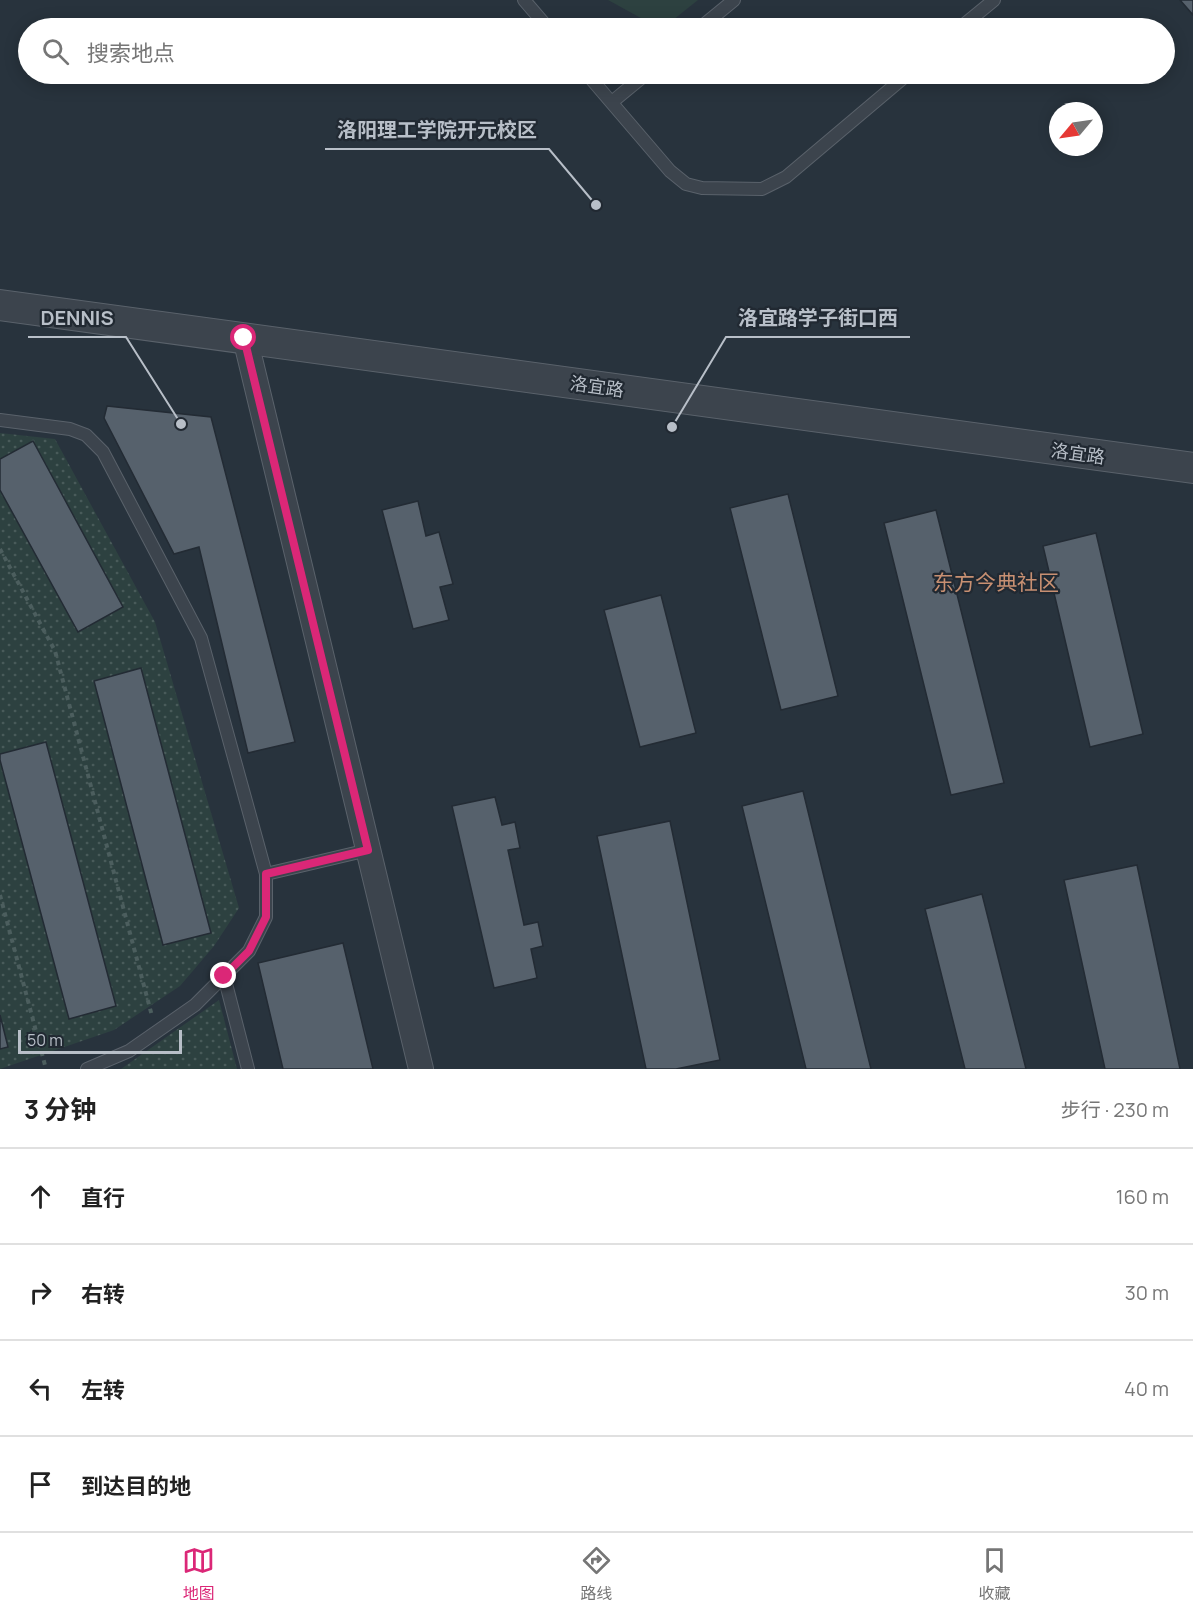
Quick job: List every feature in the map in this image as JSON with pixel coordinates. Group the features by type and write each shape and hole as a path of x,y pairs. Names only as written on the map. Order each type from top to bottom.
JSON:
{"street":[{"name":"洛宜路","path":"0,305 247,346 1193,485"},
{"name":"洛宜路","path":"0,321 247,346 1193,468"},
{"path":"247,346 421,1069"}],"lane":[{"path":"524,0 539,18"},
{"path":"712,18 734,0"},
{"path":"972,18 994,0"},
{"path":"596,84 670,171 687,184 702,188 762,189 786,177 896,84"},
{"path":"612,102 634,84"},
{"path":"0,420 70,429 86,435 103,452 201,638 266,874 266,917 249,951 195,1005 129,1051 87,1069"},
{"path":"266,874 368,850"},
{"path":"224,976 248,1069"}],"path":[{"path":"0,549 56,651 156,1032"},
{"path":"0,895 46,1069"}],"green space":[{"path":"608,0 698,0 676,18 641,18"},
{"path":"0,433 55,439 155,622 239,908 214,946 180,986 114,1030 0,1069"},
{"path":"219,1000 237,1069 121,1069"}],"building":[{"path":"1180,0 1193,0 1193,15"},
{"path":"107,406 211,417 295,742 248,753 199,547 174,554 104,418"},
{"path":"33,441 123,607 78,632 0,490 0,459"},
{"path":"788,494 838,696 781,710 730,508"},
{"path":"418,501 426,536 439,532 453,584 440,587 449,620 413,629 382,510"},
{"path":"936,510 1004,783 951,795 884,523"},
{"path":"1096,533 1143,734 1090,747 1043,546"},
{"path":"661,595 696,733 640,747 604,610"},
{"path":"141,668 211,933 163,945 94,681"},
{"path":"46,742 116,1006 69,1019 0,760 0,754"},
{"path":"803,791 871,1069 806,1069 742,806"},
{"path":"495,797 502,825 515,822 520,848 508,850 524,925 538,922 543,946 531,949 537,978 494,988 452,806"},
{"path":"670,821 720,1060 676,1069 646,1069 597,836"},
{"path":"1137,865 1180,1069 1105,1069 1064,880"},
{"path":"982,894 1026,1069 965,1069 925,909"},
{"path":"343,943 373,1069 283,1069 258,963"},
{"path":"0,1015 8,1047 0,1049"}],"place":[{"name":"洛阳理工学院开元校区","path":"596,205"},
{"name":"DENNIS","path":"181,424"},
{"name":"洛宜路学子街口西","path":"672,427"}],"district":[{"name":"东方今典社区","path":"996,582"}],"route":[{"path":"224,976 249,951 266,917 266,874 368,850 244,338"}]}
